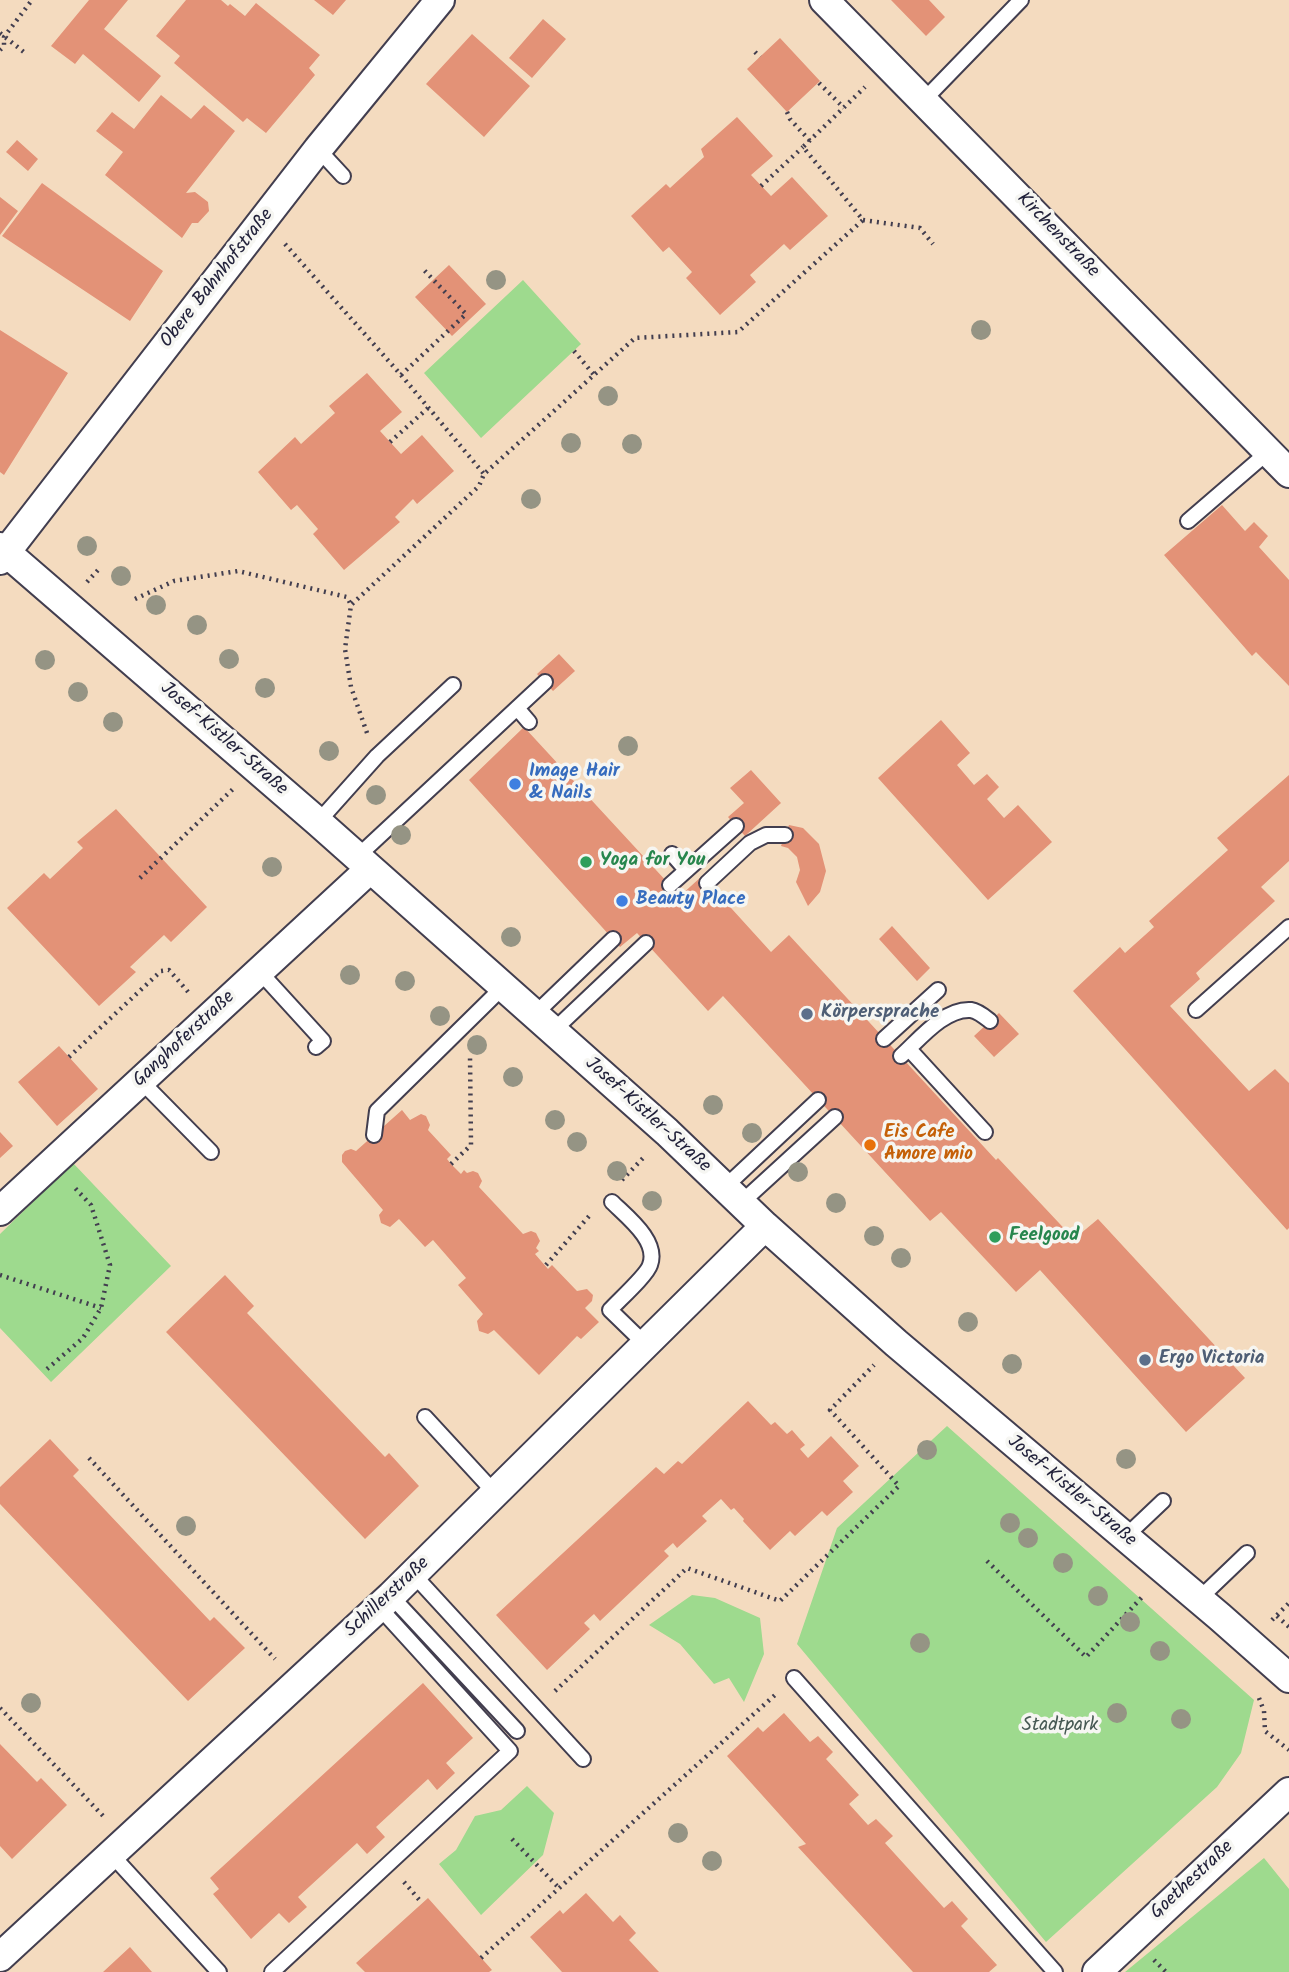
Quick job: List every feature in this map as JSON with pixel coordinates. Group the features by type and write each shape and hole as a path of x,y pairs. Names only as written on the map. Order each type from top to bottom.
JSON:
{"street":[{"name":"Obere Bahnhofstraße","path":"2,552 264,222 318,149 440,0"},
{"name":"Kirchenstraße","path":"824,0 1289,473"},
{"name":"Josef-Kistler-Straße","path":"2,552 318,822 896,1343 1286,1675"},
{"name":"Ganghoferstraße","path":"0,1211 260,972 363,863"},
{"name":"Schillerstraße","path":"0,1957 385,1601 765,1226"},
{"name":"Goethestraße","path":"1097,1972 1289,1792"}],"lane":[{"path":"924,100 1021,0"},
{"path":"318,149 343,176"},
{"path":"1188,521 1268,452"},
{"path":"363,863 545,682"},
{"path":"318,822 377,756 453,685"},
{"path":"517,708 529,722"},
{"path":"670,885 736,826"},
{"path":"707,883 750,843 766,835 785,835"},
{"path":"671,854 686,870"},
{"path":"1196,1010 1289,927"},
{"path":"544,1023 612,939"},
{"path":"544,1023 646,943"},
{"path":"260,972 323,1041 316,1047"},
{"path":"374,1135 377,1111 503,987"},
{"path":"884,1039 938,990"},
{"path":"985,1132 905,1053 941,1020 955,1012 972,1010 990,1021"},
{"path":"141,1081 211,1152"},
{"path":"733,1195 818,1100"},
{"path":"733,1195 835,1117"},
{"path":"612,1202 646,1237 652,1253 650,1266 610,1310 645,1344"},
{"path":"425,1417 495,1493"},
{"path":"1125,1537 1163,1501"},
{"path":"1199,1599 1247,1553"},
{"path":"413,1574 583,1759"},
{"path":"385,1601 517,1731"},
{"path":"272,1972 510,1751 385,1601"},
{"path":"794,1678 1055,1972"},
{"path":"118,1847 219,1972"}],"path":[{"path":"2,35 32,0"},
{"path":"0,50 4,46 2,35"},
{"path":"2,35 24,53"},
{"path":"755,52 760,57"},
{"path":"761,186 889,66"},
{"path":"819,83 844,108"},
{"path":"787,112 810,141"},
{"path":"803,147 863,220 920,228 933,244"},
{"path":"351,605 479,486 484,474 635,338 738,332 863,220"},
{"path":"264,222 401,375 484,474"},
{"path":"401,375 466,314 424,270"},
{"path":"574,351 595,376"},
{"path":"390,442 428,408"},
{"path":"135,599 174,581 238,571 347,597 351,605 345,649 351,687 377,756"},
{"path":"140,878 256,768"},
{"path":"69,1057 161,971 169,970 210,1017"},
{"path":"451,1164 471,1145 470,1051"},
{"path":"47,1368 83,1338 101,1308 110,1265 91,1205 52,1163"},
{"path":"0,1275 101,1308"},
{"path":"547,1682 556,1691 687,1568 780,1601 900,1486 830,1410 896,1343"},
{"path":"89,1458 296,1683"},
{"path":"987,1561 1086,1657 1166,1572"},
{"path":"1277,1615 1289,1627"},
{"path":"1286,1675 1258,1694 1265,1711 1265,1731 1289,1750"},
{"path":"481,1958 794,1678"},
{"path":"0,1708 118,1847"},
{"path":"512,1839 559,1888"}],"green space":[{"path":"523,280 581,344 481,438 424,373"},
{"path":"73,1163 171,1266 51,1382 0,1328 0,1234"},
{"name":"Stadtpark","path":"947,1426 1254,1700 1241,1753 1217,1787 1046,1942 797,1644 837,1528"},
{"path":"692,1595 715,1598 760,1618 764,1654 744,1702 729,1678 714,1684 680,1644 649,1625"},
{"path":"527,1786 554,1813 543,1855 481,1915 439,1864 456,1850 475,1816 501,1810"},
{"path":"1264,1858 1289,1889 1289,1972 1125,1972"}],"building":[{"path":"89,0 128,0 104,29 161,76 139,102 83,54 75,64 51,46"},
{"path":"186,0 221,0 245,16 256,3 320,55 309,68 315,75 266,133 247,118 243,122 174,63 180,56 156,36"},
{"path":"314,0 346,0 333,15"},
{"path":"891,0 929,0 945,17 926,36"},
{"path":"543,19 566,39 532,78 509,58"},
{"path":"472,34 530,86 484,137 426,84"},
{"path":"780,38 820,81 787,112 747,69"},
{"path":"161,95 191,119 204,105 235,131 186,193 195,192 208,202 209,211 198,223 192,223 182,238 105,175 123,152 96,131 112,112 134,129"},
{"path":"737,117 773,156 751,175 771,196 792,177 828,216 790,250 784,244 750,275 756,282 720,315 686,278 692,272 669,247 663,252 631,216 666,184 670,188 704,157 701,149"},
{"path":"17,140 38,159 28,171 6,152"},
{"path":"42,183 163,271 130,321 2,236"},
{"path":"0,197 18,211 0,235"},
{"path":"449,265 486,304 452,336 415,297"},
{"path":"0,330 68,373 4,475 0,472"},
{"path":"367,373 402,412 380,431 401,454 422,435 454,471 417,504 413,499 395,517 400,522 344,570 313,534 318,529 297,505 291,510 258,472 295,437 301,444 335,413 329,406"},
{"path":"1222,505 1245,531 1254,522 1268,536 1259,547 1289,580 1289,686 1256,652 1252,656 1164,555"},
{"path":"559,654 575,671 553,691 537,674"},
{"path":"941,720 970,753 957,765 974,785 987,774 999,787 987,799 1004,818 1018,805 1052,842 988,900 878,778"},
{"path":"524,727 680,896 702,876 771,952 789,935 996,1160 998,1158 1074,1239 1098,1219 1245,1378 1186,1432 1040,1270 1016,1292 941,1212 930,1221 723,996 708,1011 637,933 620,947 469,780"},
{"path":"751,770 781,803 745,836 728,817 744,803 730,788"},
{"path":"1289,775 1289,861 1261,887 1275,901 1196,973 1200,979 1170,1006 1249,1091 1275,1069 1289,1083 1287,1230 1073,991 1120,947 1125,953 1154,927 1149,921 1228,850 1217,838"},
{"path":"116,809 207,907 171,942 164,935 130,967 136,972 99,1006 7,908 44,873 50,879 83,848 77,842"},
{"path":"789,825 803,828 819,844 826,871 820,892 808,906 796,882 800,870 797,857 788,848 781,846"},
{"path":"892,926 930,968 917,981 879,939"},
{"path":"999,1013 1019,1034 994,1057 974,1036"},
{"path":"59,1046 98,1089 57,1126 18,1082"},
{"path":"402,1110 410,1120 421,1114 426,1116 430,1125 428,1130 451,1155 447,1159 451,1164 461,1174 464,1170 467,1173 478,1173 482,1181 479,1187 523,1234 531,1231 536,1233 540,1241 536,1248 539,1251 535,1254 548,1269 552,1265 577,1291 587,1289 593,1295 592,1301 585,1308 599,1322 581,1339 577,1336 539,1375 494,1330 488,1334 479,1331 477,1321 483,1314 458,1285 466,1278 433,1240 425,1247 399,1219 390,1227 381,1223 379,1215 383,1210 342,1162 345,1151 356,1151"},
{"path":"0,1132 13,1146 0,1158"},
{"path":"225,1275 254,1306 247,1313 385,1457 389,1453 419,1486 365,1539 166,1332"},
{"path":"748,1401 771,1425 775,1422 787,1434 792,1430 805,1445 800,1449 808,1458 831,1436 859,1466 843,1481 853,1492 827,1516 822,1511 795,1536 790,1531 770,1550 734,1508 731,1510 721,1499 702,1516 707,1521 677,1548 673,1543 664,1551 669,1556 600,1621 594,1614 584,1623 590,1629 547,1670 496,1615 656,1467 664,1474 678,1461 682,1464"},
{"path":"50,1439 79,1470 73,1476 210,1621 214,1617 245,1648 188,1701 0,1504 0,1487"},
{"path":"423,1683 473,1738 446,1763 455,1773 437,1790 428,1779 376,1827 385,1837 367,1854 357,1843 298,1897 307,1907 289,1923 279,1913 251,1939 213,1894 219,1889 210,1878"},
{"path":"784,1713 810,1742 818,1736 833,1752 826,1759 859,1795 849,1804 868,1825 876,1819 893,1836 885,1843 944,1908 952,1901 968,1919 961,1926 997,1965 989,1972 913,1972 798,1847 806,1844 727,1756 758,1727 763,1732"},
{"path":"0,1744 37,1782 41,1778 67,1805 12,1859 0,1846"},
{"path":"586,1893 613,1922 620,1915 636,1933 629,1940 659,1972 562,1972 530,1937 560,1910 563,1914"},
{"path":"428,1898 492,1970 365,1972 356,1963"},
{"path":"130,1947 152,1972 103,1972"}],"place":[{"name":"Image Hair & Nails","path":"515,784"},
{"name":"Yoga for You","path":"586,862"},
{"name":"Beauty Place","path":"622,901"},
{"name":"Körpersprache","path":"807,1014"},
{"name":"Eis Cafe Amore mio","path":"870,1145"},
{"name":"Feelgood","path":"995,1237"},
{"name":"Ergo Victoria","path":"1145,1360"}]}
